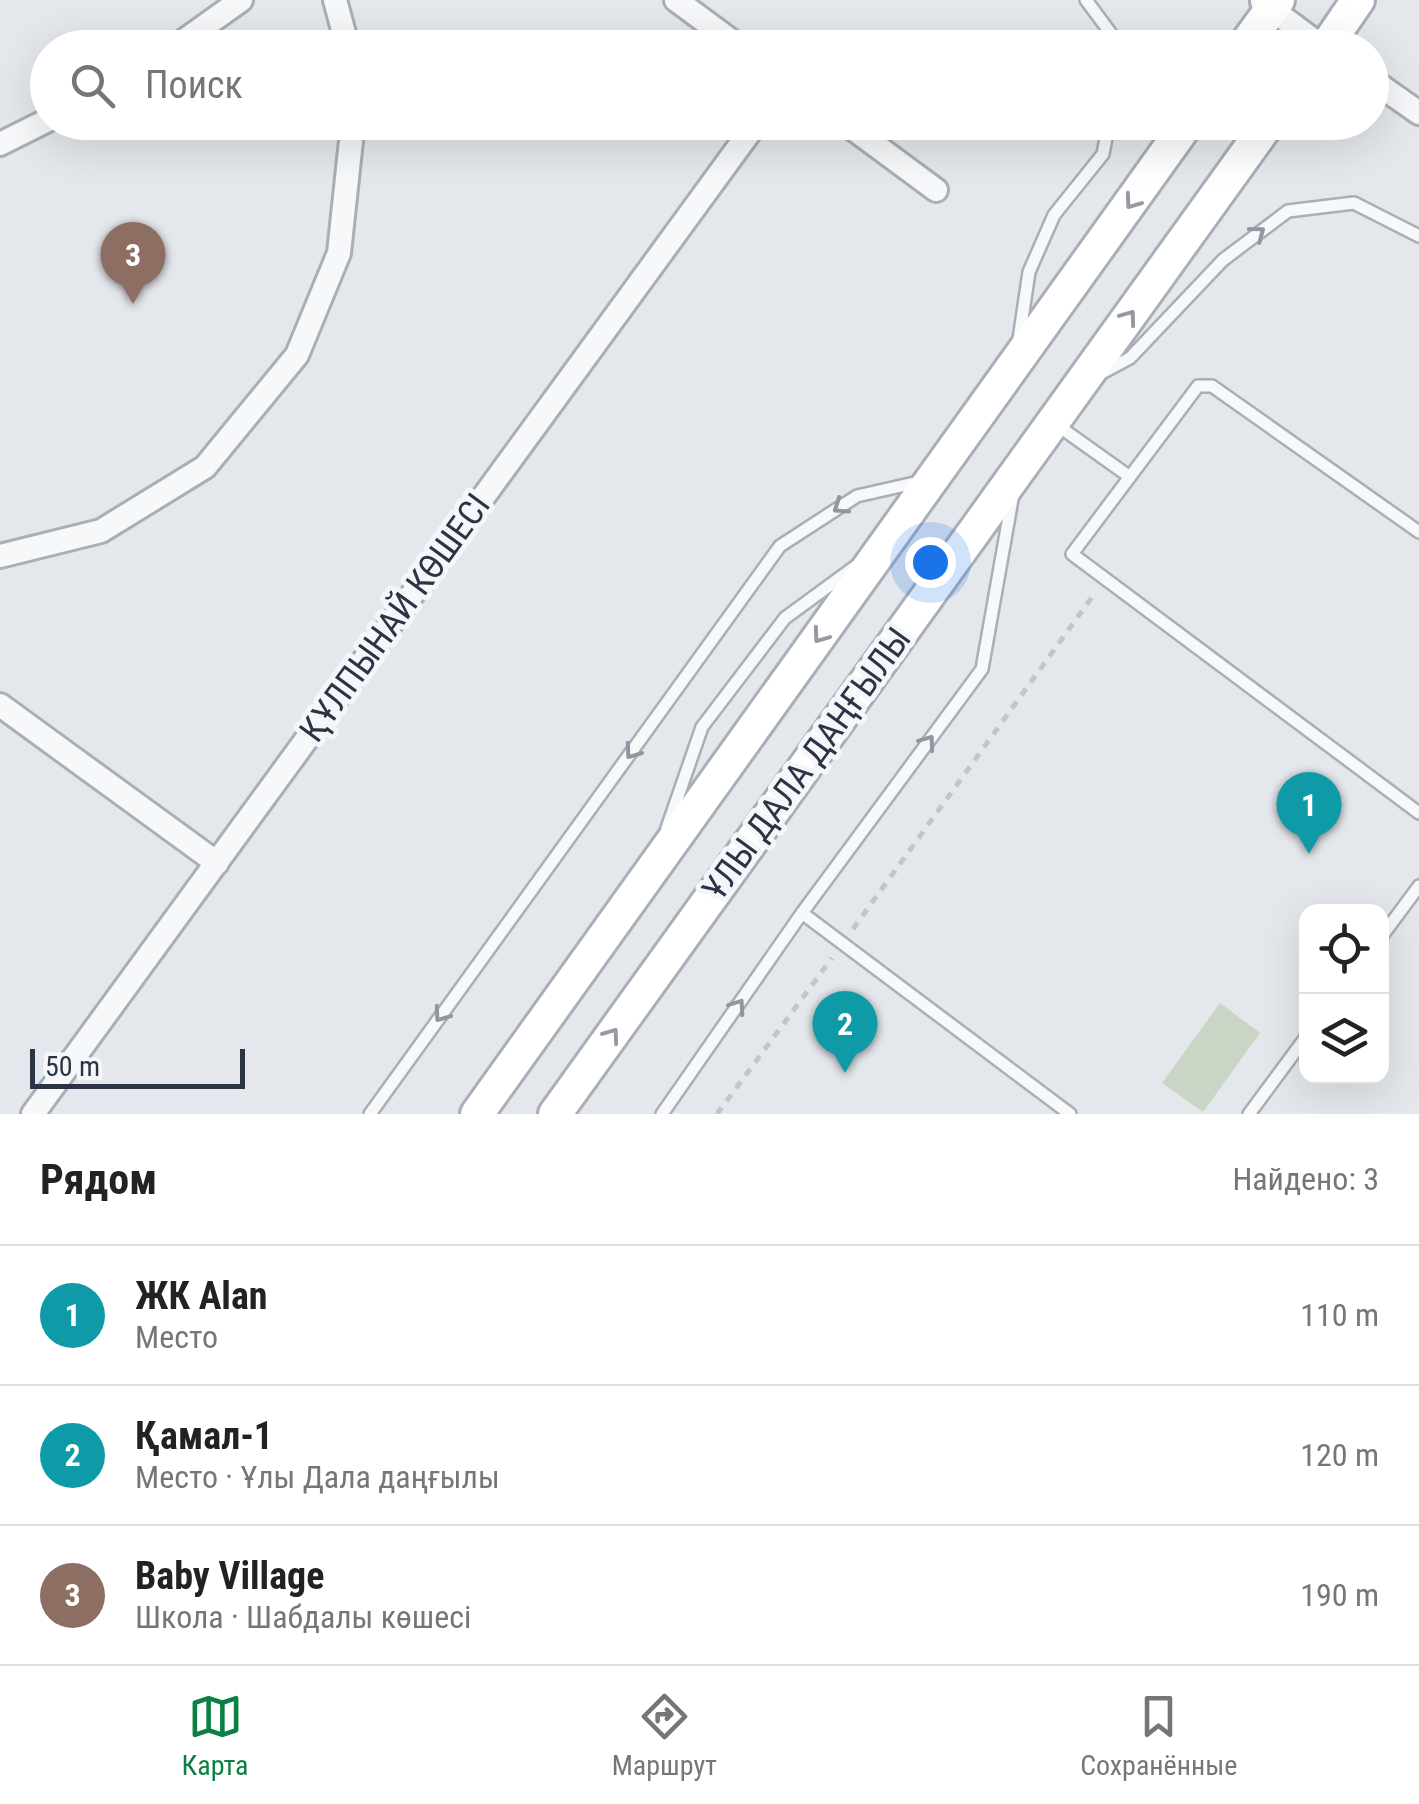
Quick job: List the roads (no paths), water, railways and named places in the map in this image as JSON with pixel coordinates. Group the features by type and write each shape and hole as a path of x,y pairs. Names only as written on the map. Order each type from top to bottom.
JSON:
{"main road":[{"path":"1337,30 1358,0"},
{"path":"1254,30 1270,3"},
{"name":"ҰЛЫ ДАЛА ДАҢҒЫЛЫ","path":"476,1114 1175,140"},
{"name":"ҰЛЫ ДАЛА ДАҢҒЫЛЫ","path":"555,1114 1256,140"}],"street":[{"path":"199,30 241,0"},
{"path":"335,0 343,30"},
{"path":"676,0 717,30"},
{"path":"1270,3 1302,30"},
{"path":"1389,92 1419,114"},
{"path":"0,144 30,129"},
{"path":"0,556 101,531 205,467 296,355 339,253 354,140"},
{"name":"ҚҰЛПЫНАЙ КӨШЕСІ","path":"34,1114 744,140"},
{"path":"868,140 936,190"},
{"path":"0,705 217,863"}],"lane":[{"path":"1086,0 1108,30"},
{"path":"1014,366 1029,272 1054,216 1104,154 1106,140"},
{"path":"1079,386 1130,358 1224,260 1288,211 1354,202 1419,236"},
{"path":"1419,532 1212,386 1198,386 1072,554 1419,813"},
{"path":"1054,422 1130,477"},
{"path":"662,1114 802,913 982,669 1017,472"},
{"path":"370,1114 780,546 857,496 932,480"},
{"path":"1389,927 1419,886"},
{"path":"802,913 1070,1114"},
{"path":"1249,1114 1299,1046"}],"place":[{"name":"Baby Village","path":"133,304"},
{"name":"ЖК Alan","path":"1309,854"},
{"name":"Қамал-1","path":"845,1073"}]}
